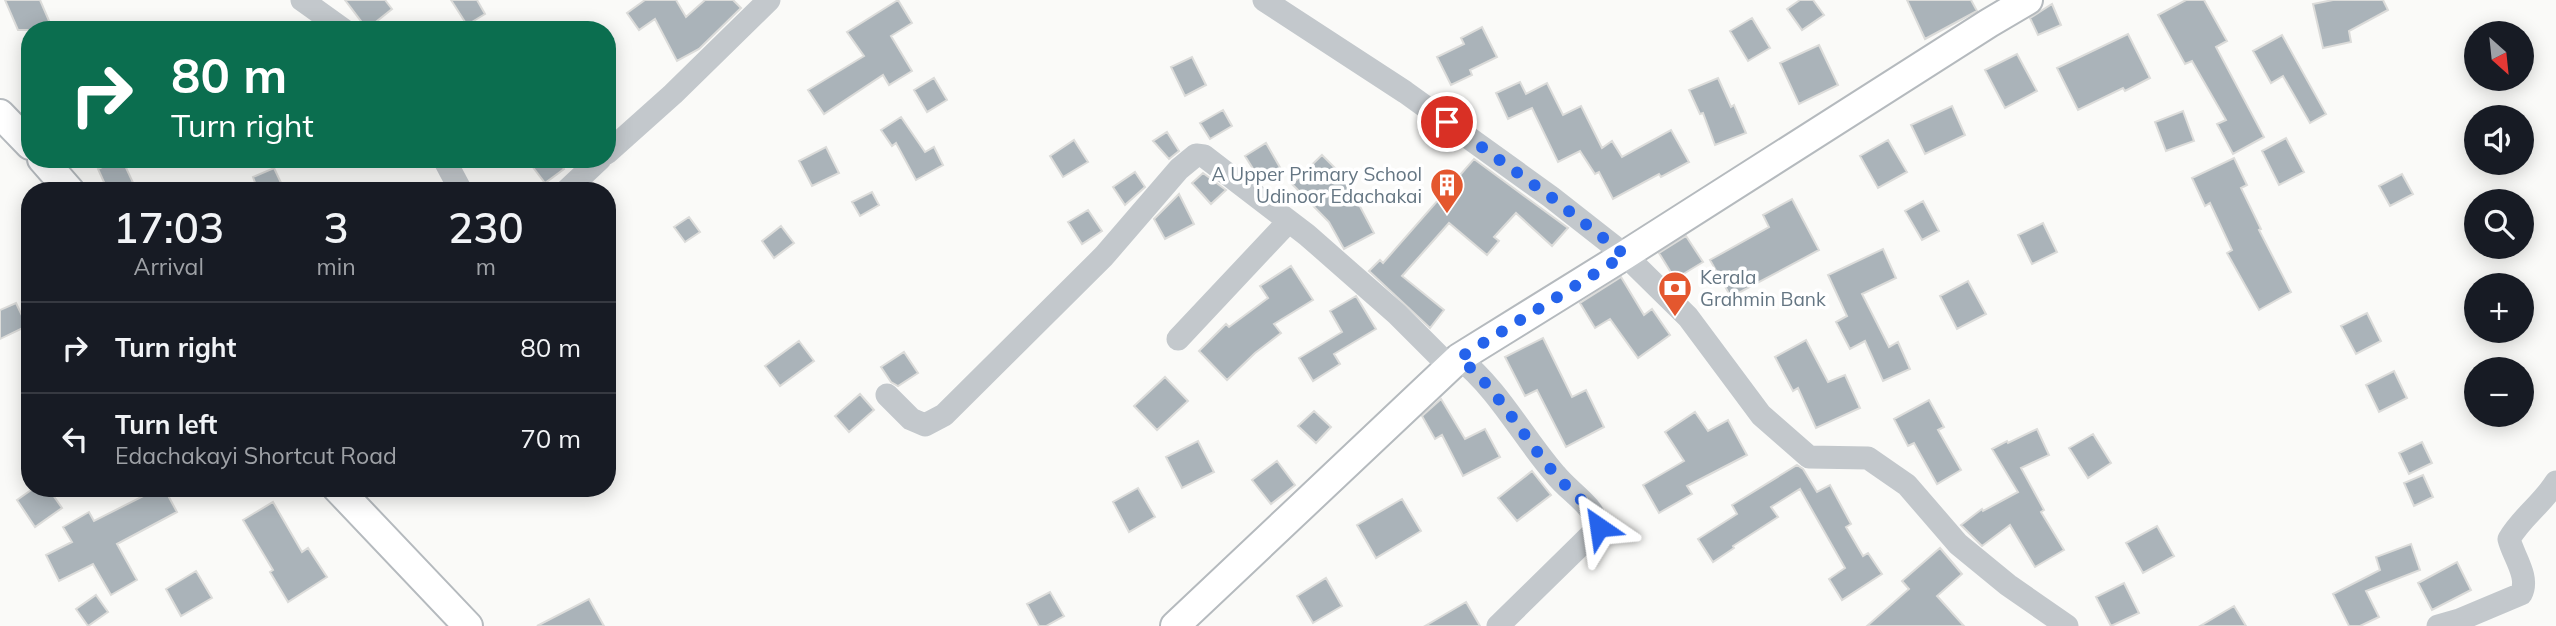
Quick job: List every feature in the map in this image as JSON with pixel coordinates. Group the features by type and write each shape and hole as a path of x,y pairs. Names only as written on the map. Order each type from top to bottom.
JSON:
{"main road":[{"path":"1175,626 1454,362 2028,0"},
{"path":"0,114 21,136"},
{"path":"50,168 62,182"},
{"path":"346,497 468,626"}],"street":[{"path":"302,0 331,21"},
{"path":"616,145 673,94 769,0"},
{"path":"1264,0 1405,92 1551,197 1625,255 1688,317 1761,415 1809,457 1868,458 1907,485 1958,544 2008,585 2067,626"},
{"path":"887,396 911,419 925,425 944,415 1104,256 1179,169 1196,155 1203,156 1288,222 1454,362 1478,373 1555,475 1595,515 1599,527 1498,626"},
{"path":"575,182 590,168"},
{"path":"1178,338 1288,222"},
{"path":"2438,626 2521,594 2525,587 2524,578 2509,539 2516,526 2545,499 2556,482"}],"building":[{"path":"5,0 40,0 49,21 21,21 21,30 18,30"},
{"path":"345,0 385,0 392,9 377,21 361,21"},
{"path":"451,0 477,0 485,14 474,21 464,21"},
{"path":"645,0 676,0 686,17 705,0 733,0 741,8 699,49 677,61 655,19 639,30 627,13"},
{"path":"898,0 912,23 891,36 912,71 889,85 883,75 824,114 808,90 864,56 847,32"},
{"path":"1800,0 1813,0 1824,15 1802,30 1787,9"},
{"path":"1907,0 1971,0 1977,11 1925,39"},
{"path":"2186,0 2204,0 2227,41 2216,47 2264,137 2233,154 2217,124 2226,120 2192,61 2185,64 2158,15"},
{"path":"2333,0 2383,0 2388,10 2349,31 2351,42 2323,48 2313,4"},
{"path":"2052,4 2061,25 2038,35 2030,18"},
{"path":"1752,18 1770,48 1748,61 1730,31"},
{"path":"1482,27 1497,57 1470,70 1472,75 1451,85 1437,57 1464,44 1461,38"},
{"path":"2128,34 2150,78 2078,110 2057,68"},
{"path":"2282,35 2326,114 2310,123 2283,76 2271,83 2253,51"},
{"path":"1819,45 1838,85 1799,104 1780,63"},
{"path":"2017,54 2037,91 2005,108 1985,70"},
{"path":"1192,57 1206,85 1185,96 1171,67"},
{"path":"934,78 947,100 927,112 914,90"},
{"path":"1718,78 1746,133 1715,145 1703,113 1700,114 1689,90"},
{"path":"1520,82 1526,94 1547,83 1563,115 1581,106 1602,148 1612,141 1622,157 1671,130 1689,162 1661,177 1659,174 1613,199 1599,172 1595,174 1580,151 1558,162 1532,108 1508,119 1496,93"},
{"path":"1952,106 1965,135 1925,154 1911,125"},
{"path":"1223,110 1232,126 1210,139 1200,123"},
{"path":"2183,111 2194,141 2166,151 2155,122"},
{"path":"901,117 925,152 934,147 943,165 916,180 896,143 892,146 881,130"},
{"path":"1167,132 1179,151 1169,159 1153,141"},
{"path":"2286,138 2304,172 2279,185 2262,151"},
{"path":"1074,140 1088,162 1063,177 1050,156"},
{"path":"1888,140 1907,172 1878,188 1860,156"},
{"path":"1266,143 1282,171 1262,183 1245,156"},
{"path":"826,147 839,173 812,186 799,161"},
{"path":"1322,155 1345,178 1374,233 1344,249 1329,222 1292,184"},
{"path":"2234,158 2247,185 2241,188 2291,292 2259,310 2227,253 2232,250 2210,203 2205,206 2192,178"},
{"path":"1474,159 1568,228 1552,246 1516,213 1494,237 1499,241 1487,255 1449,223 1402,276 1444,310 1430,328 1369,271 1380,260 1383,263"},
{"path":"126,168 133,182 104,182 98,169"},
{"path":"274,168 281,182 255,182 253,177"},
{"path":"534,168 564,169 546,182"},
{"path":"1135,172 1145,187 1125,205 1113,187"},
{"path":"1203,173 1226,190 1211,204 1192,183"},
{"path":"2402,174 2413,194 2390,206 2379,186"},
{"path":"872,192 879,205 860,216 852,202"},
{"path":"1179,194 1194,224 1165,239 1154,219"},
{"path":"1792,199 1819,250 1731,297 1710,260 1769,227 1763,215"},
{"path":"1923,201 1939,231 1922,240 1905,211"},
{"path":"1088,210 1102,231 1082,244 1068,222"},
{"path":"689,217 700,232 685,242 674,227"},
{"path":"2043,223 2057,252 2032,264 2018,235"},
{"path":"781,226 794,243 774,258 762,241"},
{"path":"1686,236 1703,262 1675,279 1659,253"},
{"path":"1883,249 1896,278 1862,294 1889,347 1898,342 1910,369 1883,381 1865,341 1850,349 1836,322 1847,316 1828,275"},
{"path":"1291,266 1313,300 1274,324 1281,333 1227,380 1199,351 1226,324 1229,327 1268,298 1260,286"},
{"path":"1621,277 1644,315 1652,309 1670,335 1638,358 1610,319 1595,328 1580,303"},
{"path":"1968,281 1986,314 1957,329 1940,296"},
{"path":"1356,296 1376,329 1334,354 1340,364 1313,381 1299,358 1342,332 1330,311"},
{"path":"16,303 21,313 21,329 0,339 0,310"},
{"path":"2367,313 2381,341 2356,354 2341,326"},
{"path":"1543,338 1572,397 1586,390 1604,427 1566,447 1537,390 1525,396 1505,357"},
{"path":"1806,340 1828,382 1845,375 1860,408 1816,428 1798,388 1793,391 1775,357"},
{"path":"799,341 814,361 780,386 765,366"},
{"path":"904,352 918,373 898,386 891,382 881,367"},
{"path":"2394,371 2407,398 2379,412 2366,385"},
{"path":"1165,377 1188,401 1157,430 1134,406"},
{"path":"860,394 874,410 849,432 835,416"},
{"path":"1441,399 1465,439 1485,429 1500,457 1463,476 1442,435 1435,439 1422,416"},
{"path":"1929,400 1944,427 1938,430 1961,470 1937,484 1914,443 1908,446 1894,419"},
{"path":"1314,411 1331,427 1316,443 1298,426"},
{"path":"1695,412 1708,431 1728,420 1747,455 1687,486 1692,494 1659,513 1643,485 1684,461 1665,432"},
{"path":"2037,429 2049,455 2021,468 2044,510 2041,512 2064,550 2035,567 2010,525 1982,546 1961,525 1982,509 1983,511 2018,492 1992,449"},
{"path":"2093,434 2111,463 2088,478 2069,448"},
{"path":"1198,441 1214,472 1182,488 1166,457"},
{"path":"2422,442 2432,463 2409,474 2399,453"},
{"path":"1277,461 1295,485 1271,504 1252,480"},
{"path":"1797,465 1803,469 1817,492 1830,485 1851,524 1846,527 1863,556 1868,553 1882,574 1842,600 1829,579 1845,568 1800,489 1771,507 1778,517 1713,562 1698,539 1737,514 1732,505"},
{"path":"1532,471 1551,495 1517,521 1498,498"},
{"path":"2423,475 2433,497 2414,506 2404,483"},
{"path":"1138,488 1155,517 1129,532 1113,502"},
{"path":"21,497 54,497 62,508 35,527 17,500"},
{"path":"141,497 169,497 177,512 117,544 137,580 111,595 93,564 59,581 46,555 72,542 63,527 89,512 94,521"},
{"path":"1402,499 1421,531 1376,558 1357,525"},
{"path":"273,502 302,552 308,548 327,577 288,602 270,572 273,570 243,520"},
{"path":"2157,526 2174,556 2143,573 2126,543"},
{"path":"2411,544 2420,570 2366,591 2379,617 2360,626 2349,626 2333,594 2380,570 2376,557"},
{"path":"1940,548 1962,574 1937,596 1964,626 1867,626 1909,589 1902,581"},
{"path":"2457,562 2471,590 2432,610 2418,583"},
{"path":"196,571 212,598 181,616 166,589"},
{"path":"1326,578 1342,606 1313,623 1297,596"},
{"path":"2124,583 2139,613 2111,626 2096,597"},
{"path":"1050,592 1064,616 1046,626 1039,626 1027,604"},
{"path":"96,595 108,612 88,626 76,609"},
{"path":"589,599 604,626 537,626"},
{"path":"1466,602 1480,626 1425,626"},
{"path":"2234,606 2246,626 2200,626"}],"place":[{"name":"A Upper Primary School Udinoor Edachakai","path":"1447,215"},
{"name":"Kerala Grahmin Bank","path":"1675,318"}],"route":[{"path":"1447,122 1551,197 1625,255 1459,358 1478,373 1555,475 1595,515 1599,527"}]}
